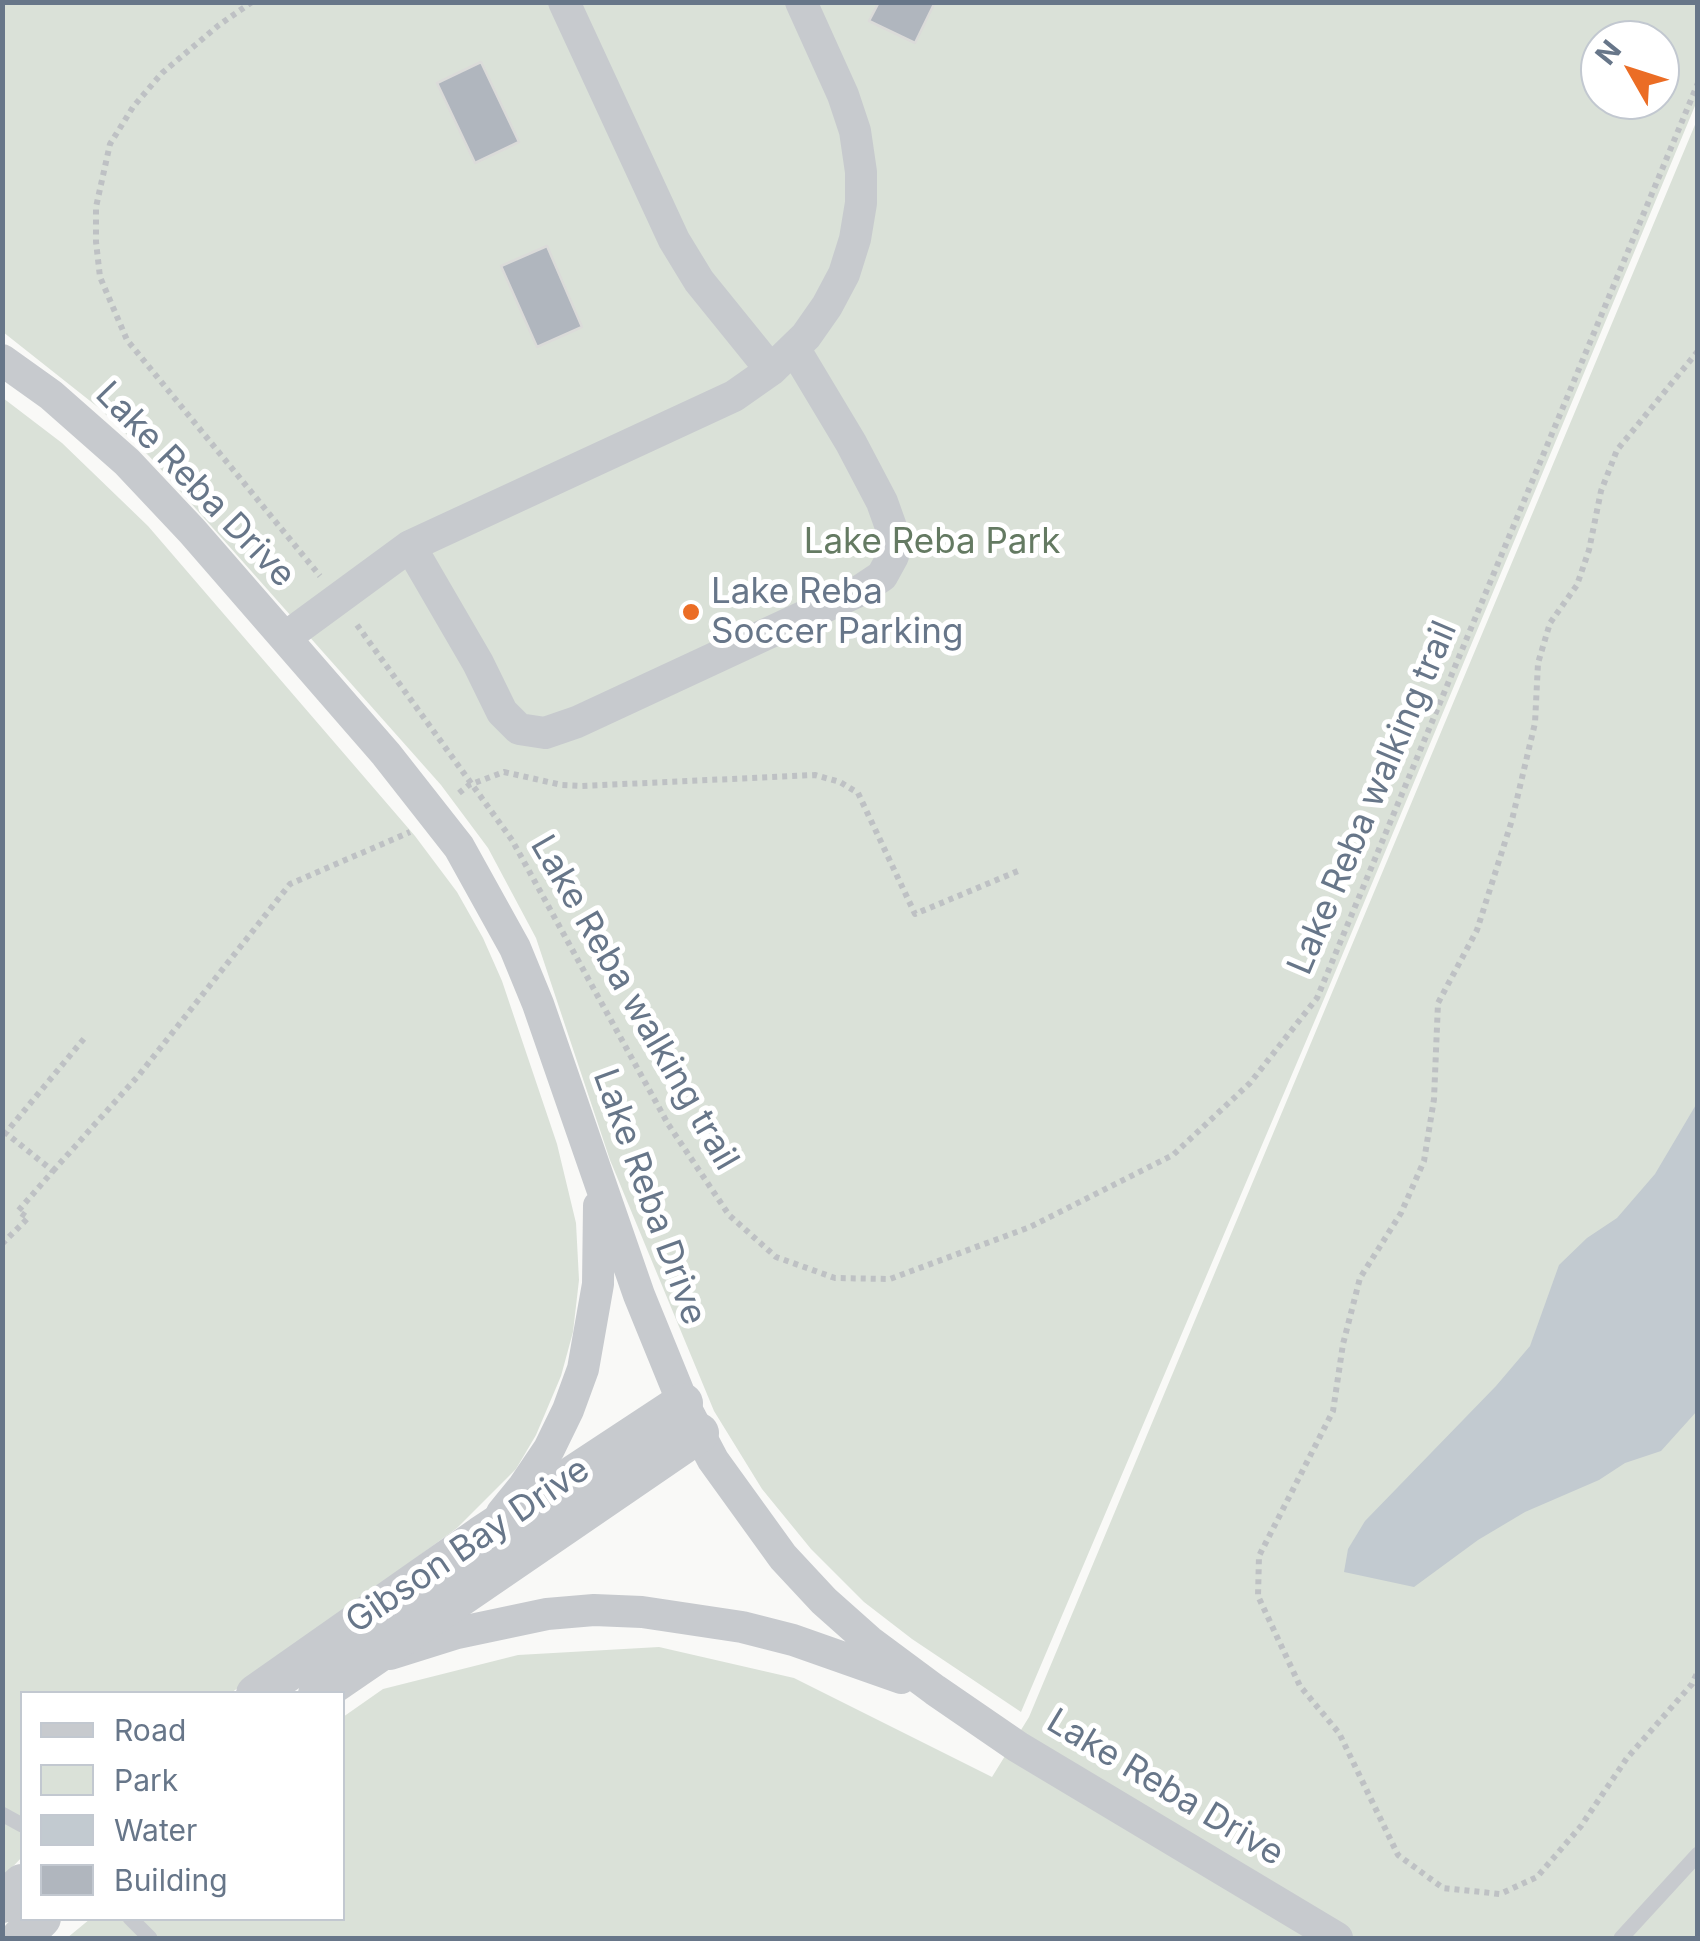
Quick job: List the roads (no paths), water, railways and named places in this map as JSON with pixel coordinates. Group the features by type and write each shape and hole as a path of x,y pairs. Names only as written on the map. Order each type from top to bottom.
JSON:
{"street":[{"path":"410,546 502,712 520,729 545,733 860,590 882,576 893,556 892,530 851,443 783,359 699,281 674,240 564,2"},
{"path":"286,637 410,546 707,410 783,359 828,306 855,239 861,172 855,131 843,95 801,2"},
{"name":"Lake Reba Drive","path":"2,360 51,395 128,462 286,637 435,815 488,896 538,1004 639,1294 691,1418 746,1510 783,1557 869,1641 935,1690 1018,1747 1337,1938"},
{"path":"482,1536 549,1449 583,1369 598,1284 599,1182"},
{"name":"Gibson Bay Drive","path":"260,1691 482,1536 691,1418"},
{"name":"Gibson Bay Drive","path":"322,1691 691,1418"},
{"path":"362,1663 501,1622 594,1610 642,1612 725,1624 793,1640 935,1690"}],"lane":[{"path":"1621,1938 1698,1854"}],"water":[{"path":"1697,1103 1697,1411 1661,1451 1625,1463 1599,1480 1525,1512 1478,1540 1414,1587 1344,1572 1348,1549 1365,1521 1530,1346 1559,1265 1587,1238 1617,1218 1655,1174"}],"place":[{"name":"Lake Reba Soccer Parking","path":"691,612"}],"park label":[{"name":"Lake Reba Park","path":"932,542"}]}
